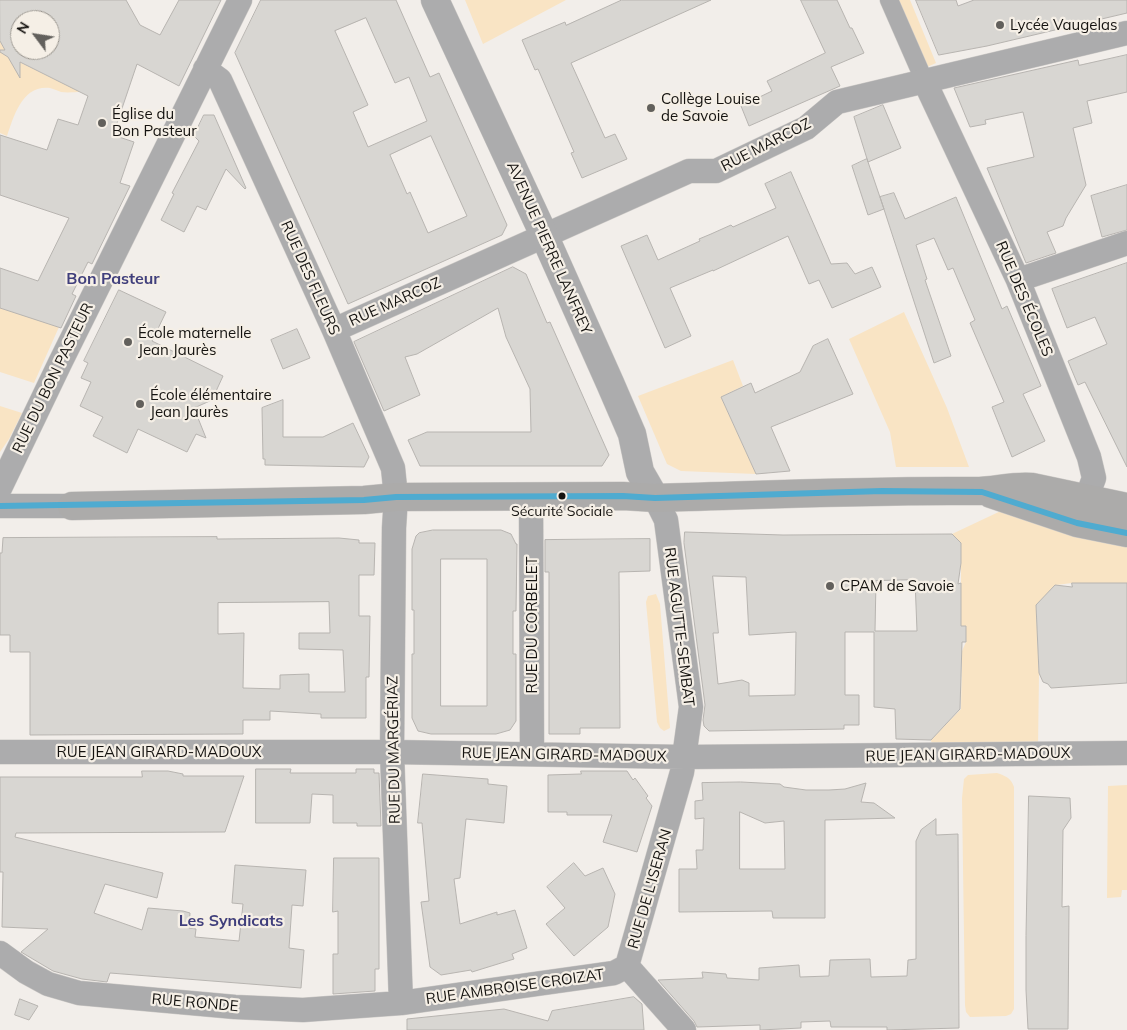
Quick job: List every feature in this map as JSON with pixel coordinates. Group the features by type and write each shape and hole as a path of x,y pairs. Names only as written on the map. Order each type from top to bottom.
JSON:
{"main road":[{"path":"72,506 364,500 396,497 623,496 655,498 882,491 982,492 1020,495 1082,511 1127,533"},
{"path":"1082,511 1127,507"}],"street":[{"name":"RUE DU BON PASTEUR","path":"0,488 240,0"},
{"name":"AVENUE PIERRE LANFREY","path":"435,0 544,235 617,400 632,434 640,472 655,498"},
{"path":"889,0 924,80"},
{"name":"RUE MARCOZ","path":"334,330 689,171 716,171 806,128 838,102 1127,33"},
{"name":"RUE DES FLEURS","path":"205,69 220,80 334,330 393,468 396,497"},
{"name":"RUE DES ÉCOLES","path":"924,80 1018,280 1089,457 1094,478 1082,511"},
{"path":"1018,280 1127,243"},
{"name":"RUE DU MARGÉRIAZ","path":"396,497 394,528 392,752 401,1003"},
{"name":"RUE DU CORBELET","path":"531,497 532,754"},
{"name":"RUE AGUTTE-SEMBAT","path":"655,498 666,520 691,707 685,757"},
{"path":"0,506 72,506"},
{"name":"RUE JEAN GIRARD-MADOUX","path":"0,752 392,752 685,757 1127,753"},
{"name":"RUE DE L'ISERAN","path":"684,1030 628,966 685,757"},
{"name":"RUE RONDE","path":"0,953 26,972 48,984 79,993 235,1007 303,1010 401,1003"},
{"name":"RUE AMBROISE CROIZAT","path":"401,1003 614,973 628,966"}],"shaded area":[{"path":"465,0 566,0 483,44"},
{"path":"897,0 910,0 936,63 925,68"},
{"path":"0,41 10,60 15,60 81,92 61,92 50,88 40,88 32,91 16,111 7,136 0,133"},
{"path":"0,306 59,327 34,383 0,372"},
{"path":"904,312 947,408 969,467 896,467 890,432 849,339"},
{"path":"733,360 743,386 721,397 756,474 681,471 667,464 638,396"},
{"path":"0,406 22,413 0,452"},
{"path":"1005,509 1127,538 1127,583 1072,583 1056,585 1036,605 1039,673 1038,748 932,745 931,740 961,709 962,651 966,642 966,626 961,626 961,543 952,534"},
{"path":"656,594 660,604 670,728 664,731 657,722 646,602 648,596"},
{"path":"997,773 1008,778 1014,787 1014,1009 1011,1014 1006,1016 970,1017 966,1012 965,1005 962,798 964,779 968,775"},
{"path":"1127,785 1127,890 1122,890 1121,897 1107,898 1108,786"}],"building":[{"path":"0,0 126,0 140,25 160,35 179,0 221,0 179,86 137,64 113,135 134,142 120,183 130,186 92,264 88,262 72,294 76,296 61,328 0,308 0,268 38,281 69,218 0,195 0,135 47,150 58,119 78,125 88,96 20,62 20,78 8,57 0,52 0,50 5,50 0,41"},
{"path":"261,0 396,0 430,77 439,73 507,225 502,235 348,304 235,53","holes":["366,18 395,83 409,77 427,121 368,147 353,112 368,105 335,31","431,136 467,216 428,233 410,192 407,194 390,155"]},
{"path":"622,0 711,0 571,63 605,138 615,134 627,159 582,178 571,153 574,152 538,69 535,70 522,40 565,22 566,25"},
{"path":"801,0 837,0 864,53 831,67 840,86 749,126 741,106 772,91 767,81 825,53"},
{"name":"Lycée Vaugelas","path":"916,0 956,0 958,6 974,0 1127,0 1127,13 987,46 939,55"},
{"path":"1127,55 1127,92 1087,101 1092,123 1073,128 1086,185 1063,226 1047,232 1056,253 1026,263 987,168 1034,157 1023,112 985,120 986,124 970,127 954,88 1078,60 1079,65"},
{"path":"883,105 901,148 868,162 854,117"},
{"path":"204,115 214,115 246,188 226,169 206,210 197,206 184,232 161,220 174,194 172,193 199,141 194,136"},
{"path":"867,159 884,209 868,215 852,166"},
{"path":"791,172 831,264 847,263 855,274 872,267 881,287 832,308 819,280 809,284 788,236 713,271 670,288 691,336 665,348 621,246 647,235 658,260 700,241 699,239 731,225 733,227 776,208 765,184"},
{"path":"1127,185 1127,230 1102,237 1091,196"},
{"path":"894,193 905,219 956,197 1002,309 1007,306 1041,386 1023,394 1045,441 1012,457 992,407 1004,402 970,323 975,320 953,268 948,270 934,238 916,245 927,279 925,280 951,356 934,363 880,197"},
{"path":"1127,263 1127,467 1085,382 1078,385 1068,361 1107,344 1095,317 1067,328 1052,289"},
{"path":"513,267 526,274 547,323 550,322 609,455 602,466 420,466 408,440 427,432 531,432 530,389 506,337 498,308 417,354 405,357 420,395 384,411 354,342"},
{"path":"119,290 166,312 152,341 223,376 212,400 194,408 206,438 196,434 187,452 138,429 127,453 93,436 103,417 80,406 91,382 81,378 88,363 84,361"},
{"path":"297,329 310,358 283,369 271,340"},
{"path":"828,339 853,394 771,427 790,471 756,474 721,397 751,383 755,393 800,372 813,346"},
{"path":"283,400 283,437 323,437 353,423 369,457 364,467 265,465 265,459 263,459 262,408"},
{"path":"433,530 501,530 511,534 517,544 516,611 513,611 513,654 516,654 516,721 510,730 496,734 431,734 418,731 412,718 414,610 412,610 412,549 416,536 419,533","holes":["441,559 487,559 487,706 441,706"]},
{"path":"685,532 783,535 952,534 961,543 958,584 961,583 961,626 966,626 966,642 962,642 960,709 931,740 896,739 895,709 874,707 874,632 845,632 845,695 859,695 859,725 844,725 844,729 709,731 704,726 703,720 705,705 684,543","holes":["713,576 746,577 749,635 796,632 795,695 749,696 749,683 742,680 718,684 713,633 718,633","915,580 917,631 875,631 876,581"]},
{"path":"3,538 339,538 359,540 359,543 375,543 374,575 359,575 359,616 370,616 369,677 366,677 366,718 321,718 321,714 270,711 270,720 243,720 243,734 30,735 30,652 10,652 10,635 0,635 0,553 2,553","holes":["329,602 330,633 299,633 299,649 343,650 345,692 309,692 309,674 280,675 280,689 243,688 244,633 218,634 218,603"]},
{"path":"650,539 650,571 619,572 620,728 580,728 580,734 549,734 549,572 545,572 545,540"},
{"path":"1072,583 1127,583 1127,683 1051,688 1043,682 1039,673 1036,605 1055,585 1072,587"},
{"path":"256,769 291,769 290,773 356,773 356,769 374,769 374,773 379,773 381,826 333,823 333,795 312,794 310,823 256,823"},
{"path":"142,771 168,771 183,774 183,776 244,776 225,832 16,833 15,837 163,873 157,898 105,884 94,913 142,930 148,908 183,911 190,913 189,928 196,929 195,937 239,941 243,904 232,903 235,865 306,870 303,906 292,905 289,948 304,950 301,988 110,973 107,982 82,979 53,971 21,952 48,929 2,927 3,872 0,872 0,777 142,777"},
{"path":"581,771 627,771 633,780 635,778 648,796 646,798 652,806 637,852 603,842 612,815 567,815 567,812 548,812 548,775 581,774"},
{"path":"423,774 488,779 488,784 507,786 504,823 466,819 460,878 454,879 460,924 497,912 497,915 515,910 527,948 512,954 514,959 472,972 471,970 441,975 430,967 421,902 429,901 422,823 418,823"},
{"path":"702,783 780,784 784,787 806,790 829,790 845,789 866,783 861,802 874,803 895,818 825,820 825,918 773,918 772,911 679,912 679,869 697,869 696,850 703,850 704,818 695,819 695,801 703,800","holes":["740,812 765,823 784,821 785,869 740,869"]},
{"path":"1029,796 1070,798 1071,818 1063,830 1062,907 1069,906 1068,1029 1028,1029 1026,936"},
{"path":"936,819 936,835 958,834 959,1028 887,1030 887,1027 831,1027 830,1021 801,1022 801,1028 760,1030 760,1025 697,1027 694,1021 658,980 703,978 702,972 726,974 727,978 759,980 759,968 799,965 800,977 829,976 830,960 870,959 871,977 907,976 908,960 916,959 916,841 921,830"},
{"path":"334,858 379,858 379,969 375,969 375,991 333,994 333,954 338,954 338,911 333,912"},
{"path":"574,863 585,876 603,868 615,894 608,927 574,956 546,924 565,908 547,887"},
{"path":"634,997 642,1004 644,1030 407,1030 407,1019 504,1009 548,1021 552,1011"},
{"path":"20,999 38,1006 29,1020 15,1015"}],"transit line":[{"path":"0,506 364,500 396,497 623,496 655,498 882,491 982,492 1077,523 1127,533"}],"place":[{"name":"Lycée Vaugelas","path":"1000,25"},
{"name":"Collège Louise de Savoie","path":"651,108"},
{"name":"Église du Bon Pasteur","path":"102,123"},
{"name":"École maternelle Jean Jaurès","path":"128,342"},
{"name":"École élémentaire Jean Jaurès","path":"140,404"},
{"name":"Sécurité Sociale","path":"562,496"},
{"name":"CPAM de Savoie","path":"830,586"}],"district":[{"name":"Bon Pasteur","path":"113,279"},
{"name":"Les Syndicats","path":"231,921"}]}
